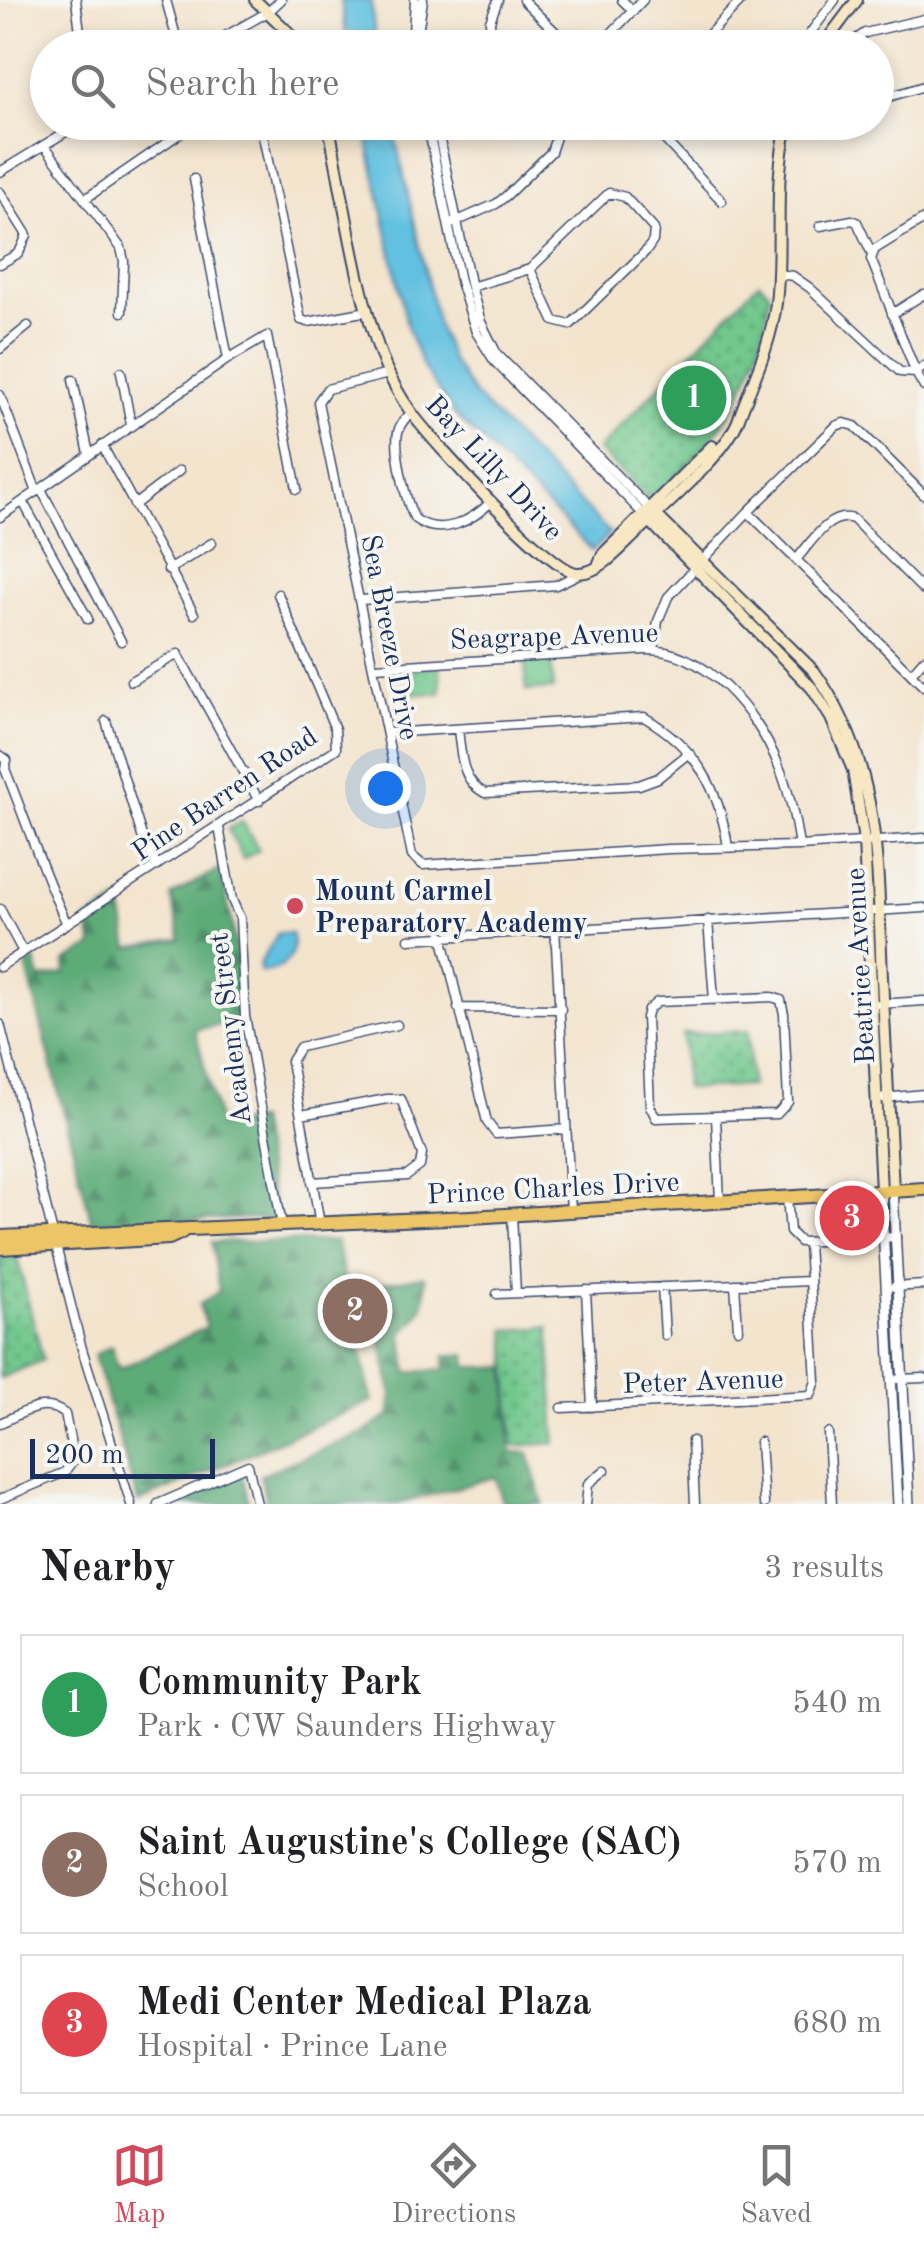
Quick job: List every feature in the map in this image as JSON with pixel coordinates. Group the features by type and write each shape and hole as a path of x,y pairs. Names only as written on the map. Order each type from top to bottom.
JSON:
{"highway":[{"name":"Prince Charles Drive","path":"0,1248 168,1228 184,1232 924,1189"},
{"name":"Prince Charles Drive","path":"0,1238 56,1240"}],"main road":[{"path":"255,0 286,30"},
{"path":"834,30 857,0"},
{"name":"Bay Lilly Drive","path":"332,140 368,310 389,374 412,414 492,502 554,562 566,571 580,574"},
{"path":"580,574 608,560 649,514 711,458 734,427 770,340 778,274 778,172 784,140"},
{"name":"Beatrice Avenue","path":"649,514 800,672 831,718 852,770 869,841 887,1191"}],"street":[{"path":"76,0 80,30"},
{"path":"166,0 175,30"},
{"path":"236,30 281,0"},
{"path":"415,0 416,30"},
{"path":"419,30 424,0"},
{"path":"490,30 498,0"},
{"path":"522,0 553,30"},
{"path":"622,0 633,11"},
{"path":"615,30 643,0"},
{"path":"713,30 742,0"},
{"path":"813,30 836,0"},
{"path":"877,30 924,19"},
{"path":"894,96 924,86"},
{"path":"0,172 54,140"},
{"path":"85,199 171,140"},
{"path":"264,140 300,320 306,323 368,310"},
{"path":"431,140 480,322 497,354 649,514"},
{"path":"439,140 460,281 476,332 495,362 649,514"},
{"path":"452,223 496,204 551,152 555,140"},
{"path":"665,140 722,201"},
{"path":"45,146 117,241 123,254 122,312"},
{"path":"194,179 228,359"},
{"path":"0,192 26,235 19,253 0,264"},
{"path":"471,287 530,269 606,194 624,198 654,229 647,250 570,325 554,321 530,269"},
{"path":"872,254 924,219"},
{"path":"820,226 857,222 892,314 920,369 924,387"},
{"path":"778,274 793,276 810,288 900,372 920,369"},
{"path":"892,314 924,294"},
{"path":"0,350 28,326"},
{"path":"0,517 267,336 297,489"},
{"path":"121,372 131,425"},
{"name":"Sea Breeze Drive","path":"389,374 327,389 318,400 412,856 424,866 924,838"},
{"path":"73,380 89,454"},
{"path":"0,395 39,490 121,641"},
{"path":"412,414 401,423 397,439 415,519 432,527 456,524 492,502"},
{"path":"654,650 665,602 748,512 844,422 855,426 924,495"},
{"path":"102,445 194,614"},
{"path":"134,505 179,472"},
{"path":"23,502 88,619"},
{"path":"748,512 924,687"},
{"path":"796,560 832,520 844,516 853,519 924,591"},
{"path":"168,570 212,542"},
{"path":"362,600 556,585 580,574"},
{"name":"Pine Barren Road","path":"0,967 336,749 338,740 278,594"},
{"name":"Seagrape Avenue","path":"375,666 654,650 681,655 731,694 757,725 785,782 800,846"},
{"path":"130,681 178,654 260,800"},
{"path":"911,674 924,659"},
{"path":"387,732 644,716 671,732 690,753 723,812 728,847"},
{"path":"106,721 142,836 158,866"},
{"path":"458,729 470,781 485,794 639,785 658,778 690,753"},
{"path":"0,755 7,760 2,770 67,924"},
{"name":"Academy Street","path":"218,827 232,900 240,918 245,1016 282,1226"},
{"path":"409,939 924,908"},
{"path":"0,909 23,952"},
{"path":"708,920 714,1000"},
{"path":"556,928 570,1211"},
{"path":"442,935 487,1122 496,1134 566,1129"},
{"path":"772,996 781,1000 788,1102 777,1114 661,1120 652,1114 648,1010 658,1002 714,1000 772,996"},
{"path":"877,1004 924,1001"},
{"path":"458,1008 561,1009"},
{"path":"0,1024 82,1349 131,1504"},
{"path":"320,1224 291,1061 296,1049 397,1025"},
{"path":"882,1098 924,1094"},
{"path":"301,1115 387,1098 402,1100 422,1154 420,1166 407,1176 312,1182"},
{"path":"716,1117 720,1202"},
{"name":"Beatrice Avenue","path":"887,1191 896,1237 898,1287 898,1504"},
{"name":"Beatrice Avenue","path":"887,1191 886,1288 908,1504"},
{"path":"788,1197 792,1234 800,1242 896,1237"},
{"path":"512,1214 516,1293"},
{"name":"Peter Avenue","path":"562,1408 809,1396 816,1381 808,1243"},
{"path":"498,1294 810,1281"},
{"path":"735,1284 738,1329"},
{"path":"886,1288 924,1285"},
{"path":"662,1287 665,1334"},
{"path":"586,1290 592,1407"},
{"path":"897,1379 924,1378"},
{"path":"0,1423 40,1406 54,1406 64,1414 74,1460 65,1472 0,1499"},
{"path":"828,1433 832,1504"},
{"path":"692,1441 695,1504"},
{"path":"760,1442 764,1504"},
{"path":"158,1504 248,1464 257,1504"},
{"path":"586,1504 588,1484 605,1470"}],"green space":[{"path":"759,282 770,293 760,343 743,389 703,450 667,485 647,497 598,450"},
{"path":"551,660 553,689 526,691 525,662"},
{"path":"440,667 441,693 414,694 413,668"},
{"path":"242,821 259,850 243,859 228,829"},
{"path":"221,868 238,956 240,1020 195,1030 220,1127 258,1120 275,1218 92,1223 26,965 35,960 40,979 66,973 65,962 93,946 87,920 121,900 129,948 181,939 171,896"},
{"path":"748,1031 751,1086 685,1089 683,1034"},
{"path":"336,1241 372,1401 138,1502 94,1355 111,1346 119,1369 207,1327 199,1305 219,1291 212,1242"},
{"path":"0,1257 17,1257 43,1360 0,1378"},
{"path":"425,1276 422,1308 402,1333 408,1373 445,1369 445,1356 466,1354 467,1367 506,1367 511,1452 529,1453 543,1504 503,1504 496,1477 397,1504 267,1504 260,1475 363,1433 389,1416 392,1394 370,1285"},
{"path":"549,1327 556,1443 513,1446 506,1330"},
{"path":"242,1474 249,1504 172,1504"}],"water":[{"path":"341,0 371,0 374,30 345,30"},
{"path":"368,140 396,140 438,327 452,361 475,396 610,533 593,551 454,414 424,369 408,330"},
{"path":"278,933 291,933 291,955 282,965 261,972 259,965"}],"place":[{"name":"Community Park","path":"694,398"},
{"name":"Mount Carmel Preparatory Academy","path":"295,906"},
{"name":"Medi Center Medical Plaza","path":"852,1218"},
{"name":"Saint Augustine's College (SAC)","path":"355,1311"}]}
